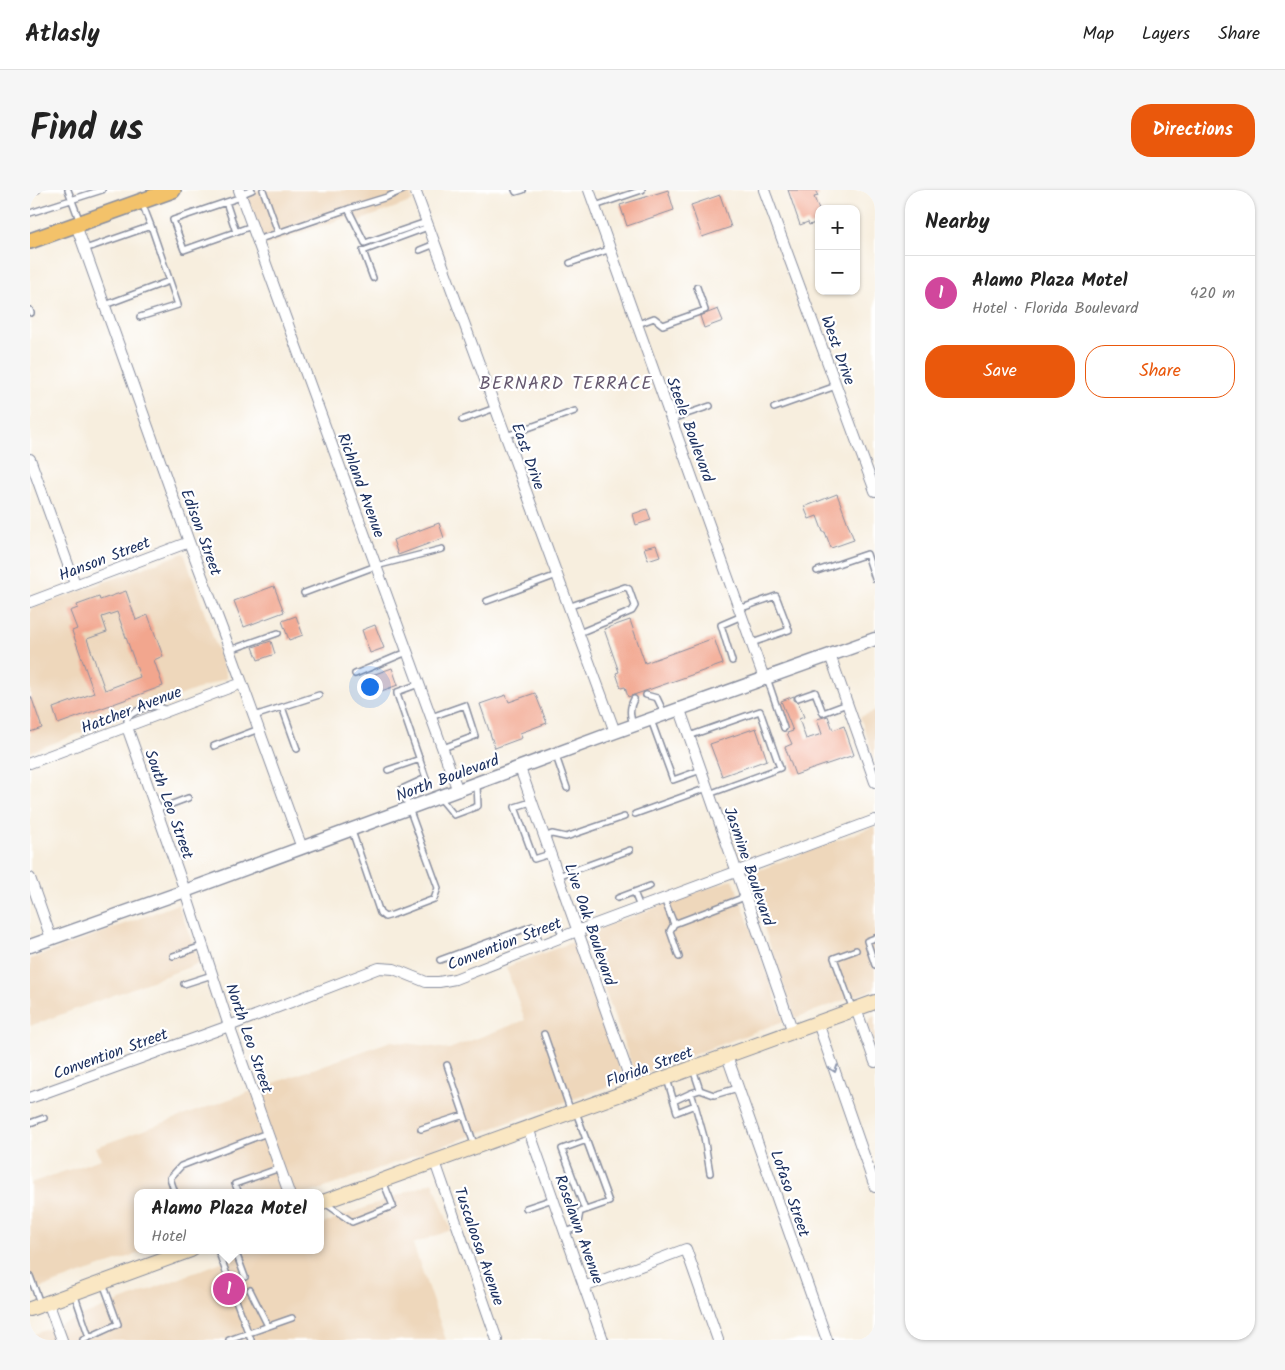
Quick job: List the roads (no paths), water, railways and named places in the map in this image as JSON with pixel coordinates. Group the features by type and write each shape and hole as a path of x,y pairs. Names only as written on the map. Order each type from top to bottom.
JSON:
{"main road":[{"path":"30,241 78,224 143,197 173,190"},
{"name":"Florida Street","path":"324,1202 875,1002"},
{"path":"40,1305 180,1254"}],"street":[{"name":"East Drive","path":"415,190 615,732"},
{"name":"Steele Boulevard","path":"589,190 766,678"},
{"name":"West Drive","path":"764,190 875,491"},
{"name":"Richland Avenue","path":"240,194 458,790"},
{"name":"Edison Street","path":"78,224 84,249 189,542 302,848"},
{"path":"30,459 75,584"},
{"name":"Hanson Street","path":"30,602 189,542"},
{"name":"North Boulevard","path":"30,946 875,639"},
{"path":"830,655 875,782"},
{"name":"Hatcher Avenue","path":"30,763 242,683"},
{"name":"Jasmine Boulevard","path":"680,710 793,1032"},
{"name":"South Leo Street","path":"127,727 185,891"},
{"name":"Live Oak Boulevard","path":"520,768 634,1090"},
{"name":"Convention Street","path":"30,1098 229,1026 379,968 394,969 426,982 455,979 577,931 875,820"},
{"path":"30,878 51,938"},
{"name":"North Leo Street","path":"185,891 229,1026 288,1189"},
{"path":"855,1010 875,1062"},
{"path":"818,1024 875,1187"},
{"name":"Lofaso Street","path":"727,1056 827,1340"},
{"name":"Roselawn Avenue","path":"528,1128 603,1340"},
{"name":"Tuscaloosa Avenue","path":"435,1162 497,1340"},
{"path":"584,1287 686,1249 718,1340"},
{"path":"40,1305 62,1340"}],"lane":[{"path":"30,192 37,190"},
{"path":"68,190 78,224"},
{"path":"30,213 102,190"},
{"path":"252,190 226,202 173,220 184,250 252,226"},
{"path":"263,190 278,232"},
{"path":"257,240 393,192 404,190"},
{"path":"515,190 516,192 522,190"},
{"path":"595,206 642,190"},
{"path":"140,316 178,305 150,226 143,197"},
{"path":"226,202 236,232"},
{"path":"348,208 365,243 427,224"},
{"path":"373,278 363,252 427,224"},
{"path":"84,249 150,226"},
{"path":"420,250 435,244"},
{"path":"570,263 610,249"},
{"path":"104,305 169,281"},
{"path":"638,324 654,318 663,325 705,310 697,287"},
{"path":"774,408 836,386"},
{"path":"672,419 710,406"},
{"path":"462,420 495,408"},
{"path":"506,436 574,411"},
{"path":"304,593 376,566 442,549"},
{"path":"817,571 867,554 875,579"},
{"path":"488,601 557,575"},
{"path":"568,607 625,587 629,589 635,606 632,611 578,633"},
{"path":"732,661 721,625 741,612 776,596 789,630 752,643"},
{"path":"230,650 278,633"},
{"path":"355,674 407,652"},
{"path":"766,678 784,728"},
{"path":"352,829 380,913 385,917 434,899 438,888 402,789 426,778 397,694 419,684"},
{"path":"798,698 815,692 823,712 848,704"},
{"path":"254,716 319,695"},
{"path":"646,695 657,698 665,715"},
{"path":"633,726 630,711 634,699"},
{"path":"431,717 466,705 475,736 442,748"},
{"path":"282,707 297,749"},
{"path":"634,814 780,768 760,711 689,736"},
{"path":"651,720 673,780 701,770"},
{"path":"214,746 259,729"},
{"path":"555,755 568,788"},
{"path":"388,770 420,759"},
{"path":"440,797 454,815 478,806 477,784"},
{"path":"156,810 188,798"},
{"path":"532,802 515,807 534,859 550,854"},
{"path":"544,837 552,834 566,837 624,817"},
{"path":"558,876 630,850"},
{"path":"618,898 650,886"},
{"path":"634,892 640,908"},
{"path":"679,957 670,931 674,924 745,898"},
{"path":"664,899 674,924"},
{"path":"557,922 563,937"},
{"path":"440,960 533,926 541,945"},
{"path":"875,938 867,940 875,965"},
{"path":"173,956 203,946"},
{"path":"855,1010 834,958 856,950"},
{"path":"184,984 212,975"},
{"path":"544,1034 574,1112 587,1140 609,1202 580,1212 577,1228 565,1232"},
{"path":"447,1065 475,1147"},
{"path":"693,1069 700,1090"},
{"path":"667,1078 677,1112 695,1105"},
{"path":"674,1101 700,1090 714,1095 738,1087"},
{"path":"691,1094 704,1137 710,1172"},
{"path":"421,1129 464,1115"},
{"path":"30,1123 44,1118"},
{"path":"174,1189 170,1178 182,1166 268,1133"},
{"path":"585,1210 562,1149 587,1140"},
{"path":"236,1189 235,1184 280,1168"},
{"path":"324,1204 352,1222 393,1206 383,1180"},
{"path":"526,1208 553,1199"},
{"path":"219,1254 230,1283"},
{"path":"236,1254 245,1277"},
{"path":"30,1276 40,1305"},
{"path":"83,1340 118,1324 103,1282"},
{"path":"250,1290 268,1326"},
{"path":"73,1293 89,1337"},
{"path":"234,1295 250,1340"},
{"path":"229,1340 292,1318"}],"place":[{"name":"Alamo Plaza Motel","path":"229,1289"}],"district":[{"name":"BERNARD TERRACE","path":"566,383"}]}
